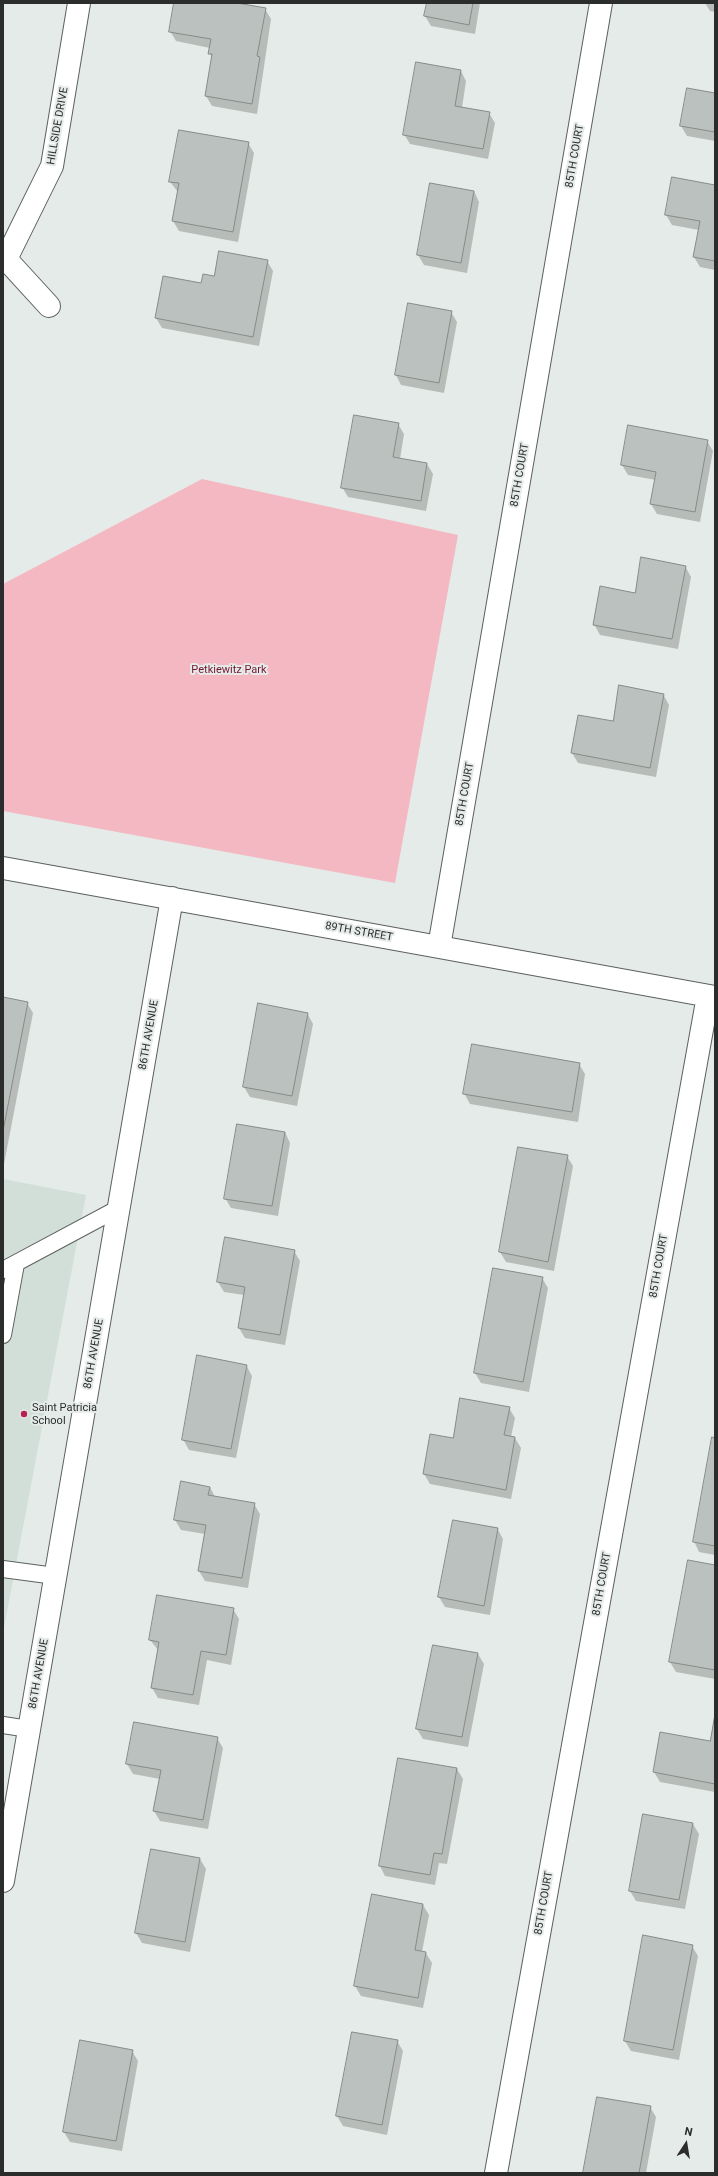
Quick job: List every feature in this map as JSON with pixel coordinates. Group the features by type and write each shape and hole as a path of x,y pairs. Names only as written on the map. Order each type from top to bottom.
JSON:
{"street":[{"name":"HILLSIDE DRIVE","path":"5,260 52,166 79,3"},
{"name":"85TH COURT","path":"440,947 601,3"},
{"path":"5,260 49,306"},
{"name":"89TH STREET","path":"3,868 712,996"},
{"name":"86TH AVENUE","path":"3,1881 172,898"},
{"name":"85TH COURT","path":"496,2173 712,996"}],"lane":[{"path":"3,1335 10,1267 119,1208"},
{"path":"3,1569 55,1576"},
{"path":"3,1725 29,1730"}],"shaded area":[{"name":"Saint Patricia School","path":"3,1179 86,1195 3,1633"}],"green space":[{"name":"Petkiewitz Park","path":"202,479 458,535 395,883 3,811 3,584"}],"building":[{"path":"174,3 237,3 266,8 257,56 260,57 252,104 205,96 212,54 208,54 211,39 169,32"},
{"path":"427,3 473,3 469,25 424,16"},
{"path":"416,62 461,70 455,106 490,112 483,149 403,135"},
{"path":"687,88 715,93 715,132 680,126"},
{"path":"179,130 249,142 233,232 172,221 179,183 169,182"},
{"path":"672,177 715,185 715,261 693,257 700,221 665,215"},
{"path":"430,183 474,191 461,263 417,255"},
{"path":"219,251 268,260 253,337 155,318 163,276 201,283 203,274 214,276"},
{"path":"408,303 452,311 439,383 395,375"},
{"path":"354,415 399,423 393,457 427,463 421,501 341,488"},
{"path":"628,425 708,440 695,512 650,504 656,472 621,465"},
{"path":"641,557 686,566 672,639 593,625 600,586 635,593"},
{"path":"619,685 664,694 650,768 571,753 578,715 613,721"},
{"path":"3,997 28,1002 3,1131"},
{"path":"258,1003 308,1013 292,1096 243,1087"},
{"path":"472,1044 580,1063 572,1112 463,1094"},
{"path":"237,1124 285,1132 272,1206 224,1199"},
{"path":"518,1147 568,1155 548,1262 499,1252"},
{"path":"225,1237 295,1250 280,1335 238,1328 245,1287 217,1282"},
{"path":"493,1268 543,1277 523,1382 474,1373"},
{"path":"197,1355 247,1365 231,1449 182,1440"},
{"path":"460,1398 510,1407 504,1435 515,1437 506,1490 423,1474 430,1434 453,1438"},
{"path":"712,1437 715,1438 715,1546 693,1542"},
{"path":"181,1481 210,1487 208,1495 255,1503 242,1578 198,1571 206,1525 174,1520"},
{"path":"453,1520 498,1528 484,1606 438,1597"},
{"path":"688,1560 715,1565 715,1670 669,1662"},
{"path":"157,1595 234,1608 226,1655 201,1651 193,1695 151,1688 159,1642 149,1640"},
{"path":"433,1645 478,1653 462,1737 416,1729"},
{"path":"715,1714 715,1784 653,1772 660,1732 710,1741"},
{"path":"134,1722 218,1737 203,1820 153,1811 161,1770 126,1764"},
{"path":"398,1758 457,1768 442,1854 434,1853 430,1875 379,1866"},
{"path":"643,1814 693,1823 679,1900 629,1891"},
{"path":"151,1849 200,1858 185,1942 135,1933"},
{"path":"372,1894 423,1904 415,1950 426,1952 418,1998 354,1986"},
{"path":"643,1935 693,1945 673,2050 624,2041"},
{"path":"352,2032 398,2040 382,2125 336,2116"},
{"path":"80,2040 133,2050 116,2141 63,2132"},
{"path":"597,2097 651,2106 639,2173 583,2173"}],"place":[{"name":"Saint Patricia School","path":"24,1414"}]}
